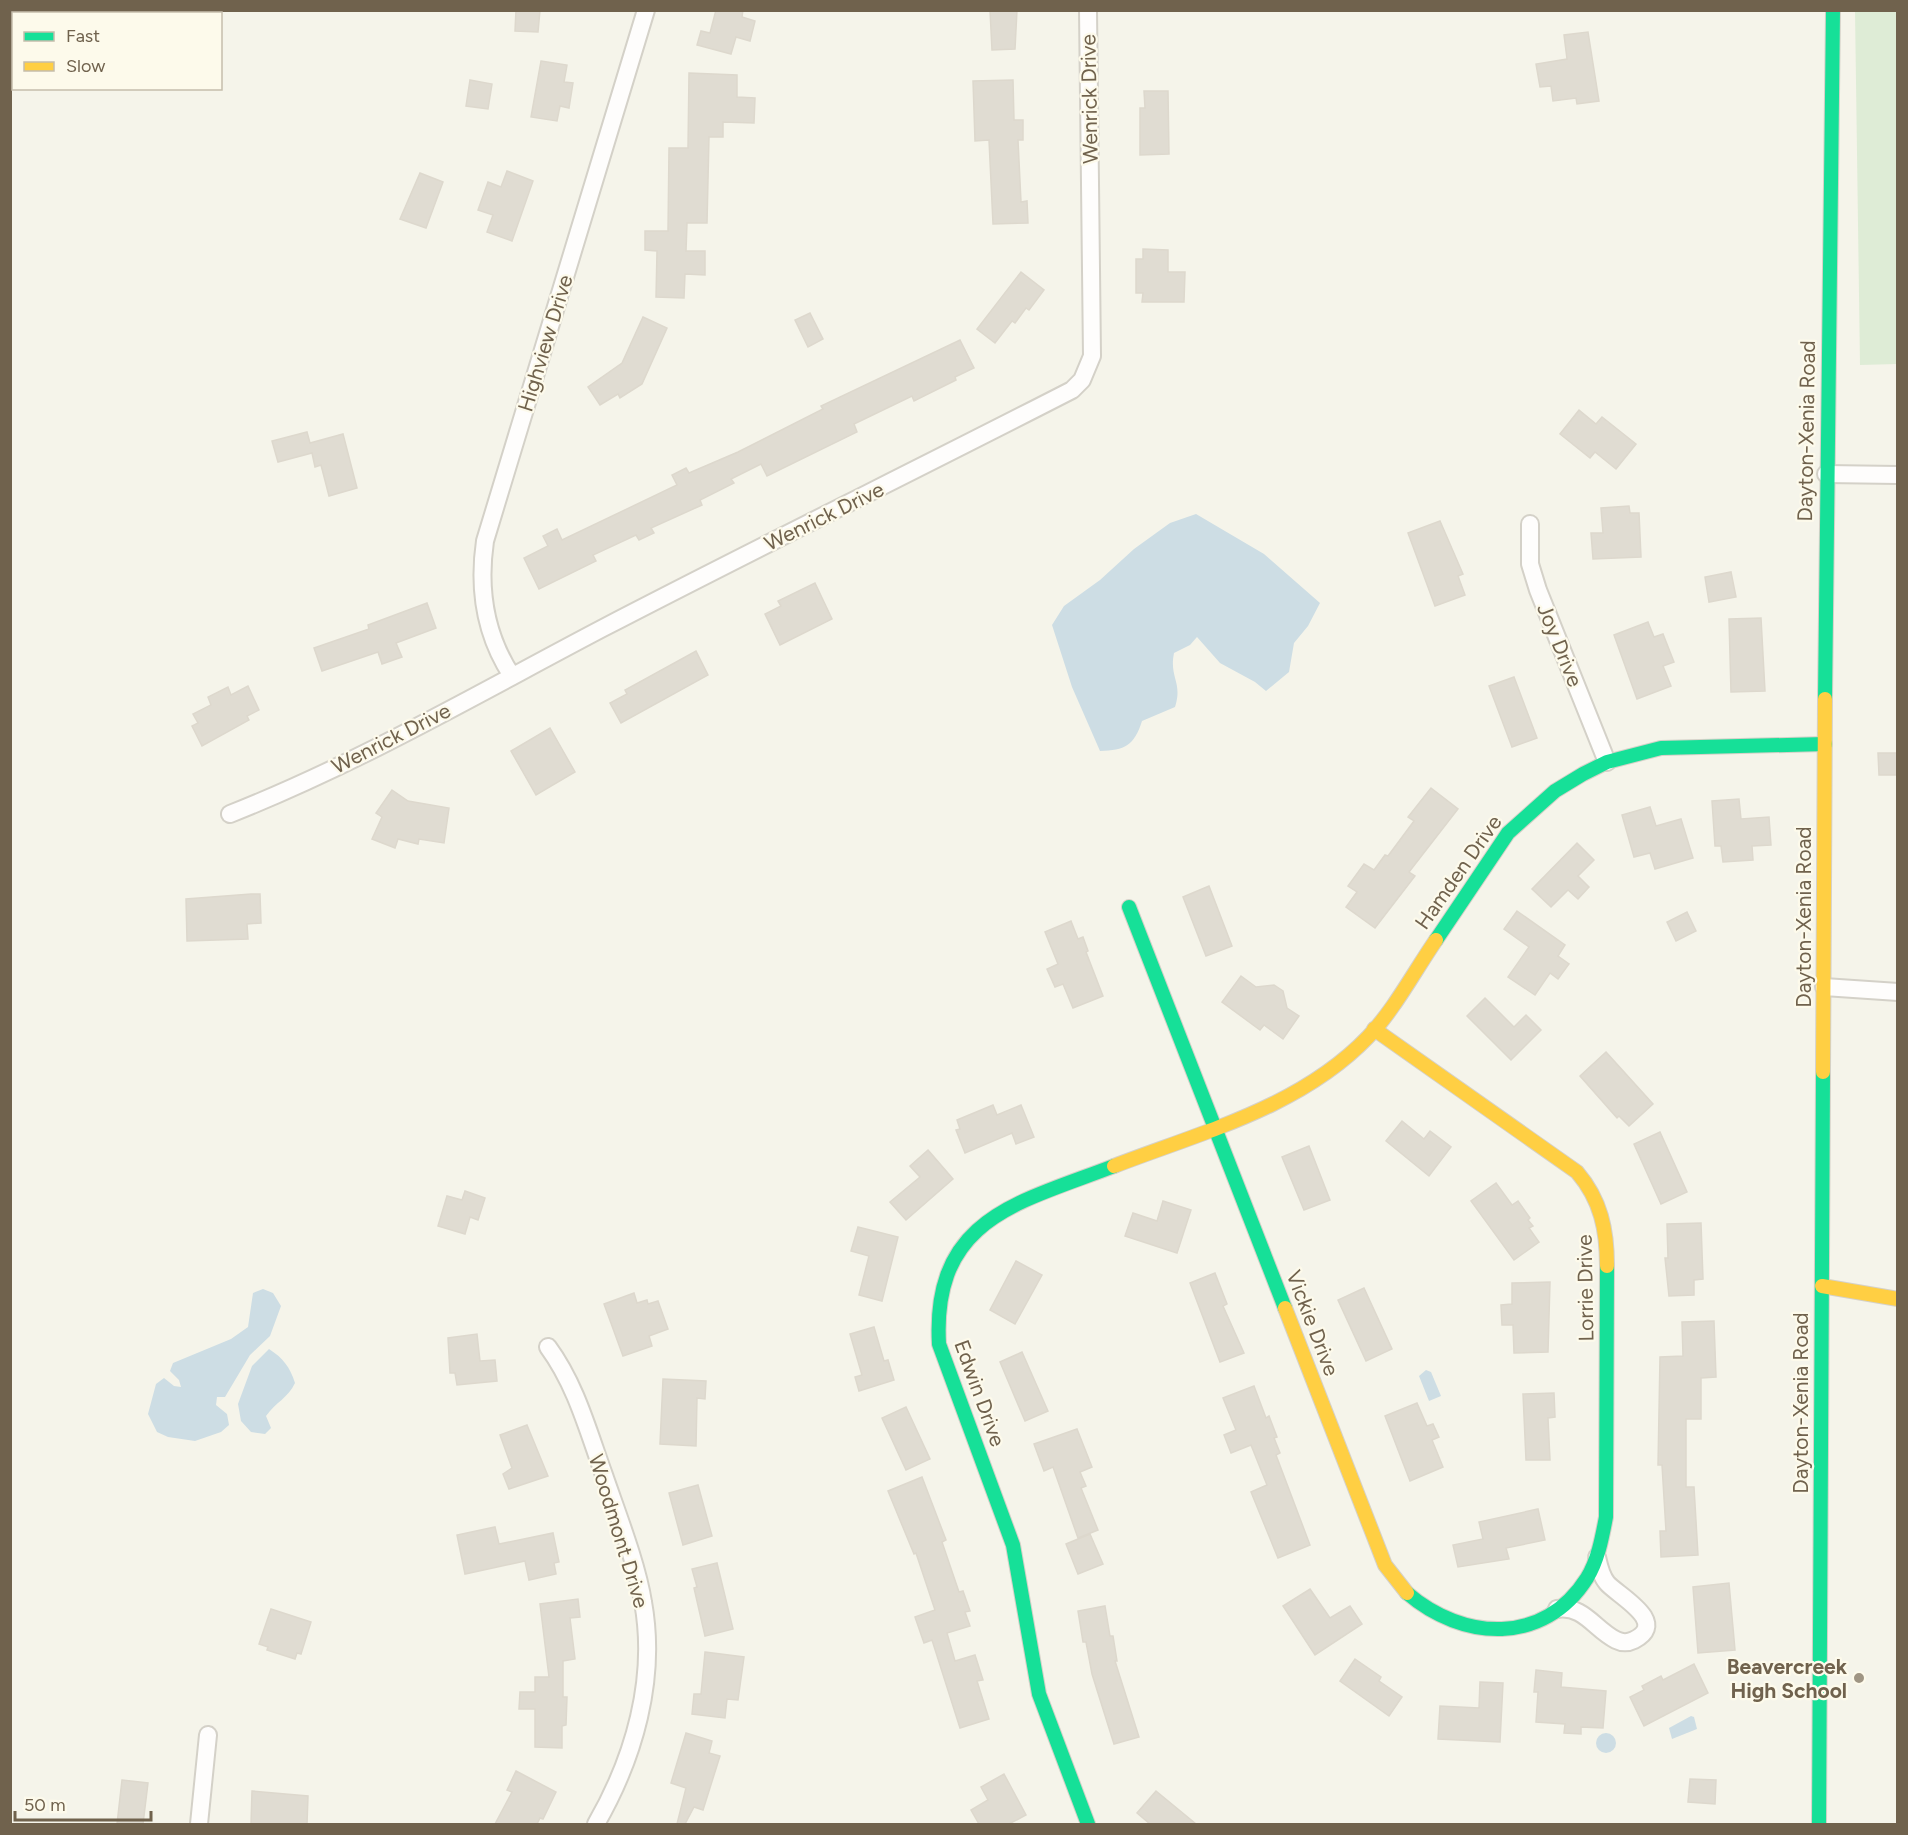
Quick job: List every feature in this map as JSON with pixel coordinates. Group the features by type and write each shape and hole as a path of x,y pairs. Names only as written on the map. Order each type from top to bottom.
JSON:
{"street":[{"name":"Highview Drive","path":"512,676 496,649 487,619 482,578 485,541 646,10"},
{"name":"Wenrick Drive","path":"230,814 317,776 731,561 1072,390 1082,381 1092,356 1088,10"},
{"name":"Dayton-Xenia Road","path":"1819,1824 1826,474 1833,10"},
{"path":"1826,474 1898,475"},
{"name":"Joy Drive","path":"1530,524 1530,564 1538,590 1607,762"},
{"name":"Hamden Drive","path":"1214,1127 1284,1100 1311,1085 1350,1055 1374,1029 1508,833 1555,791 1607,762 1661,748 1825,744"},
{"name":"Vickie Drive","path":"1129,907 1381,1556 1394,1581 1410,1599 1429,1613 1449,1623 1471,1629 1516,1628 1557,1609"},
{"path":"1824,987 1898,992"},
{"name":"Lorrie Drive","path":"1374,1029 1569,1164 1587,1182 1599,1203 1607,1241 1606,1517 1597,1557 1582,1586 1557,1609"},
{"name":"Edwin Drive","path":"1088,1824 1039,1694 1014,1554 1000,1504 942,1357 937,1329 939,1300 952,1262 966,1240 986,1221 1006,1208 1214,1127"},
{"path":"1822,1286 1898,1299"},
{"name":"Woodmont Drive","path":"548,1347 565,1370 581,1408 643,1600 646,1624 647,1667 640,1712 623,1771 596,1824"},
{"path":"1557,1609 1568,1608 1578,1611 1619,1642 1631,1641 1641,1635 1645,1624 1641,1610 1607,1583 1600,1571 1597,1557"},
{"path":"199,1824 208,1735"}],"green space":[{"path":"1855,11 1897,11 1897,364 1860,365"}],"shaded area":[{"path":"1196,514 1264,554 1320,603 1308,626 1294,643 1289,672 1266,691 1255,682 1220,663 1197,637 1190,645 1174,653 1173,668 1178,692 1175,707 1142,721 1136,736 1122,748 1100,751 1072,687 1052,625 1064,606 1100,580 1134,549 1170,523"},
{"path":"263,1289 273,1293 281,1306 270,1336 250,1355 225,1397 217,1397 216,1405 227,1414 229,1425 221,1432 195,1441 168,1437 157,1432 148,1414 156,1384 164,1378 174,1386 181,1387 179,1380 170,1371 173,1363 231,1339 248,1327 253,1293"},
{"path":"269,1349 285,1363 295,1383 289,1393 266,1416 271,1428 265,1434 251,1432 241,1421 238,1404 252,1366"},
{"path":"1426,1370 1431,1372 1441,1396 1429,1401 1419,1376"},
{"path":"1691,1716 1694,1717 1697,1729 1672,1739 1669,1728"},
{"path":"1606,1733 1613,1736 1616,1743 1613,1750 1606,1753 1599,1750 1596,1743 1599,1736"}],"building":[{"path":"516,10 540,10 538,32 515,31"},
{"path":"716,10 743,10 742,17 755,21 750,41 736,37 731,54 697,45 701,31 710,33"},
{"path":"990,10 1017,10 1015,49 992,50"},
{"path":"1588,32 1599,101 1577,104 1576,98 1553,101 1551,86 1540,87 1536,64 1567,59 1564,35"},
{"path":"541,61 567,65 564,82 573,83 569,108 560,106 557,121 531,117"},
{"path":"689,73 737,75 737,97 755,98 754,123 723,122 723,137 709,137 707,223 687,223 686,251 705,251 705,275 685,274 684,298 656,297 657,251 645,250 645,231 668,231 669,148 688,148"},
{"path":"470,80 492,84 488,109 466,106"},
{"path":"1013,80 1014,120 1023,120 1023,140 1018,140 1021,202 1027,201 1028,223 993,224 989,140 975,141 973,81"},
{"path":"1144,91 1168,91 1169,154 1140,155 1140,108 1145,108"},
{"path":"507,171 533,181 512,241 487,232 493,215 478,210 488,182 501,187"},
{"path":"420,173 443,182 426,228 400,219"},
{"path":"1143,249 1168,250 1168,272 1185,272 1184,302 1142,302 1143,293 1136,293 1136,259 1143,259"},
{"path":"1021,272 1044,290 1029,310 1026,308 1015,323 1012,321 995,343 977,329"},
{"path":"810,313 823,339 808,347 795,320"},
{"path":"643,317 667,328 642,384 620,398 618,394 600,405 588,387 622,363"},
{"path":"960,340 974,368 955,377 956,380 914,401 912,396 854,424 857,432 767,476 761,464 731,479 734,483 700,500 702,505 651,528 654,533 639,540 636,535 593,555 596,561 539,589 524,558 548,546 543,536 557,529 562,540 677,485 672,475 686,468 689,473 738,452 823,409 821,406"},
{"path":"1579,410 1596,424 1602,417 1636,444 1616,469 1595,452 1590,458 1560,434"},
{"path":"307,432 310,443 343,434 357,488 329,496 321,465 315,467 312,453 278,462 272,441"},
{"path":"1629,506 1630,513 1639,513 1641,557 1593,559 1591,533 1603,533 1601,508"},
{"path":"1440,521 1463,574 1458,576 1465,595 1435,606 1408,533"},
{"path":"1731,572 1736,597 1709,602 1705,577"},
{"path":"815,583 832,619 780,645 765,614 781,606 778,601"},
{"path":"427,603 436,628 396,643 402,657 382,664 378,652 322,671 314,648 369,629 368,625"},
{"path":"1761,618 1765,691 1731,692 1729,619"},
{"path":"1648,622 1654,637 1663,634 1674,662 1663,666 1671,686 1637,699 1614,635"},
{"path":"696,651 708,675 621,723 610,703 627,694 625,690"},
{"path":"1514,677 1537,738 1512,747 1489,686"},
{"path":"248,686 259,710 247,716 249,720 202,746 192,726 198,723 193,714 211,705 208,697 228,687 231,695"},
{"path":"550,728 575,772 536,795 511,751"},
{"path":"1878,753 1898,753 1898,775 1879,775"},
{"path":"1431,788 1458,809 1409,872 1415,876 1375,928 1346,907 1357,892 1348,886 1364,864 1374,870 1385,855 1388,856 1414,821 1408,817"},
{"path":"392,790 408,801 449,808 444,843 419,839 418,844 398,839 395,848 372,839 382,817 376,813"},
{"path":"1739,799 1741,819 1769,817 1771,845 1752,846 1753,860 1723,862 1721,846 1715,846 1712,801"},
{"path":"1650,807 1656,826 1681,819 1693,858 1655,869 1650,853 1634,857 1622,815"},
{"path":"1577,843 1594,860 1578,876 1589,887 1578,899 1568,890 1551,907 1532,889"},
{"path":"1209,886 1232,946 1206,956 1183,897"},
{"path":"260,894 261,923 247,924 248,939 187,941 186,899"},
{"path":"1517,911 1565,945 1558,956 1569,964 1558,979 1550,973 1535,995 1508,977 1529,947 1504,929"},
{"path":"1687,912 1696,931 1676,941 1667,922"},
{"path":"1071,921 1078,939 1083,937 1088,951 1086,952 1103,996 1073,1008 1063,984 1055,987 1047,969 1058,964 1045,932"},
{"path":"1241,976 1256,987 1274,985 1283,991 1287,1008 1299,1016 1283,1039 1264,1025 1260,1030 1222,1002"},
{"path":"1485,998 1514,1027 1526,1015 1541,1030 1511,1060 1467,1016"},
{"path":"1606,1052 1653,1104 1629,1126 1619,1116 1617,1118 1580,1076"},
{"path":"993,1105 997,1115 1021,1105 1034,1137 1016,1144 1012,1133 965,1153 956,1130 960,1129 957,1120"},
{"path":"1402,1121 1424,1139 1430,1131 1451,1147 1429,1176 1386,1141"},
{"path":"1660,1132 1687,1192 1661,1204 1634,1144"},
{"path":"1309,1146 1330,1200 1304,1210 1282,1157"},
{"path":"928,1150 953,1179 906,1220 890,1202 920,1177 910,1166"},
{"path":"1496,1183 1512,1205 1518,1201 1530,1218 1528,1220 1533,1226 1529,1228 1539,1242 1514,1260 1471,1201"},
{"path":"465,1191 485,1198 478,1220 470,1217 465,1234 438,1226 447,1196 462,1200"},
{"path":"1163,1201 1191,1210 1177,1253 1125,1236 1133,1213 1157,1221"},
{"path":"1701,1223 1703,1279 1694,1280 1694,1295 1669,1296 1665,1258 1668,1258 1667,1224"},
{"path":"858,1227 898,1237 882,1301 859,1295 869,1256 851,1251"},
{"path":"1016,1261 1042,1275 1015,1324 990,1310"},
{"path":"1215,1273 1227,1304 1223,1306 1244,1353 1220,1362 1190,1283"},
{"path":"1550,1282 1548,1352 1514,1353 1513,1325 1502,1325 1501,1305 1512,1304 1512,1283"},
{"path":"1364,1288 1392,1349 1366,1361 1338,1300"},
{"path":"634,1293 637,1303 647,1300 648,1304 658,1301 668,1329 649,1336 652,1346 623,1356 604,1304"},
{"path":"1714,1321 1716,1377 1701,1378 1701,1419 1686,1419 1686,1487 1694,1487 1698,1555 1661,1557 1660,1531 1666,1531 1662,1465 1658,1465 1660,1357 1683,1356 1682,1322"},
{"path":"874,1327 884,1361 888,1360 894,1380 859,1391 855,1377 862,1375 850,1334"},
{"path":"477,1334 480,1361 495,1360 497,1381 457,1385 455,1373 450,1373 448,1338"},
{"path":"1022,1352 1048,1411 1025,1421 1000,1362"},
{"path":"663,1379 706,1381 705,1399 697,1398 696,1446 660,1444"},
{"path":"1254,1386 1266,1418 1269,1416 1277,1437 1274,1438 1280,1453 1276,1455 1310,1545 1278,1558 1251,1492 1267,1485 1251,1445 1231,1453 1224,1435 1236,1430 1223,1398"},
{"path":"1554,1393 1555,1417 1548,1418 1550,1460 1526,1460 1523,1394"},
{"path":"1417,1403 1427,1426 1433,1424 1439,1437 1432,1440 1443,1467 1410,1481 1385,1416"},
{"path":"906,1407 930,1459 906,1470 882,1418"},
{"path":"527,1425 548,1476 509,1489 503,1474 512,1468 500,1435"},
{"path":"1077,1429 1092,1467 1080,1472 1086,1486 1081,1488 1098,1530 1078,1538 1053,1467 1044,1471 1034,1444"},
{"path":"922,1477 946,1540 942,1542 959,1592 963,1591 970,1611 965,1612 970,1626 947,1633 955,1661 975,1655 983,1680 977,1681 989,1719 960,1728 932,1640 924,1643 915,1617 935,1610 916,1553 914,1554 888,1491"},
{"path":"698,1485 712,1536 683,1545 669,1493"},
{"path":"1538,1509 1545,1540 1506,1548 1509,1559 1458,1567 1453,1545 1483,1539 1479,1522"},
{"path":"495,1527 499,1544 553,1533 559,1562 554,1563 556,1574 529,1580 525,1561 465,1574 457,1535"},
{"path":"1090,1534 1103,1564 1078,1574 1066,1544"},
{"path":"717,1563 733,1629 705,1636 692,1569"},
{"path":"1729,1583 1735,1650 1698,1653 1693,1587"},
{"path":"1310,1589 1330,1618 1350,1606 1362,1624 1315,1655 1283,1606"},
{"path":"578,1599 580,1617 570,1618 575,1659 563,1661 563,1697 567,1697 566,1725 562,1726 562,1748 535,1747 535,1709 519,1709 520,1692 535,1692 535,1677 549,1677 540,1604"},
{"path":"1105,1606 1110,1636 1113,1636 1117,1661 1115,1661 1139,1737 1114,1744 1092,1674 1086,1642 1083,1642 1078,1611"},
{"path":"271,1609 311,1622 301,1654 297,1653 295,1659 267,1650 268,1647 259,1644"},
{"path":"705,1652 744,1657 738,1700 727,1699 725,1718 692,1714 694,1694 701,1694"},
{"path":"1355,1659 1381,1677 1379,1681 1402,1697 1389,1716 1340,1681"},
{"path":"1694,1664 1708,1693 1644,1726 1630,1697 1644,1690 1642,1686 1661,1676 1663,1680"},
{"path":"1536,1670 1562,1673 1561,1687 1606,1691 1603,1728 1581,1727 1581,1734 1564,1733 1565,1724 1536,1722 1538,1692 1534,1692"},
{"path":"1480,1682 1503,1683 1500,1742 1438,1739 1440,1706 1479,1708"},
{"path":"686,1733 712,1741 709,1753 720,1756 703,1810 694,1807 685,1824 677,1824 686,1788 671,1783"},
{"path":"516,1771 556,1792 543,1819 540,1818 537,1824 495,1824 512,1792 507,1790"},
{"path":"1004,1774 1026,1815 1009,1824 979,1824 971,1810 988,1800 981,1787"},
{"path":"1690,1779 1716,1780 1715,1804 1688,1802"},
{"path":"122,1780 148,1783 143,1824 117,1824"},
{"path":"252,1791 308,1796 307,1824 251,1824"},
{"path":"1156,1791 1196,1824 1150,1824 1137,1813"}],"traffic: fast":[{"path":"1825,699 1833,10"},
{"path":"1436,940 1508,833 1555,791 1583,774 1607,762 1661,748 1825,744"},
{"path":"1129,907 1285,1308"},
{"path":"1819,1824 1823,1072"},
{"path":"1088,1824 1039,1694 1013,1545 939,1344 941,1302 950,1268 966,1242 988,1222 1015,1205 1114,1166"},
{"path":"1407,1593 1429,1609 1453,1620 1477,1627 1502,1629 1526,1625 1549,1616 1569,1600 1587,1578 1597,1556 1606,1517 1607,1266"}],"traffic: slow":[{"path":"1823,1072 1825,699"},
{"path":"1114,1166 1249,1115 1312,1082 1368,1037 1395,1003 1436,940"},
{"path":"1374,1029 1577,1172 1592,1193 1601,1216 1606,1240 1607,1266"},
{"path":"1822,1286 1898,1299"},
{"path":"1285,1308 1385,1565 1407,1593"}],"place":[{"name":"Beavercreek High School","path":"1859,1678"}]}
